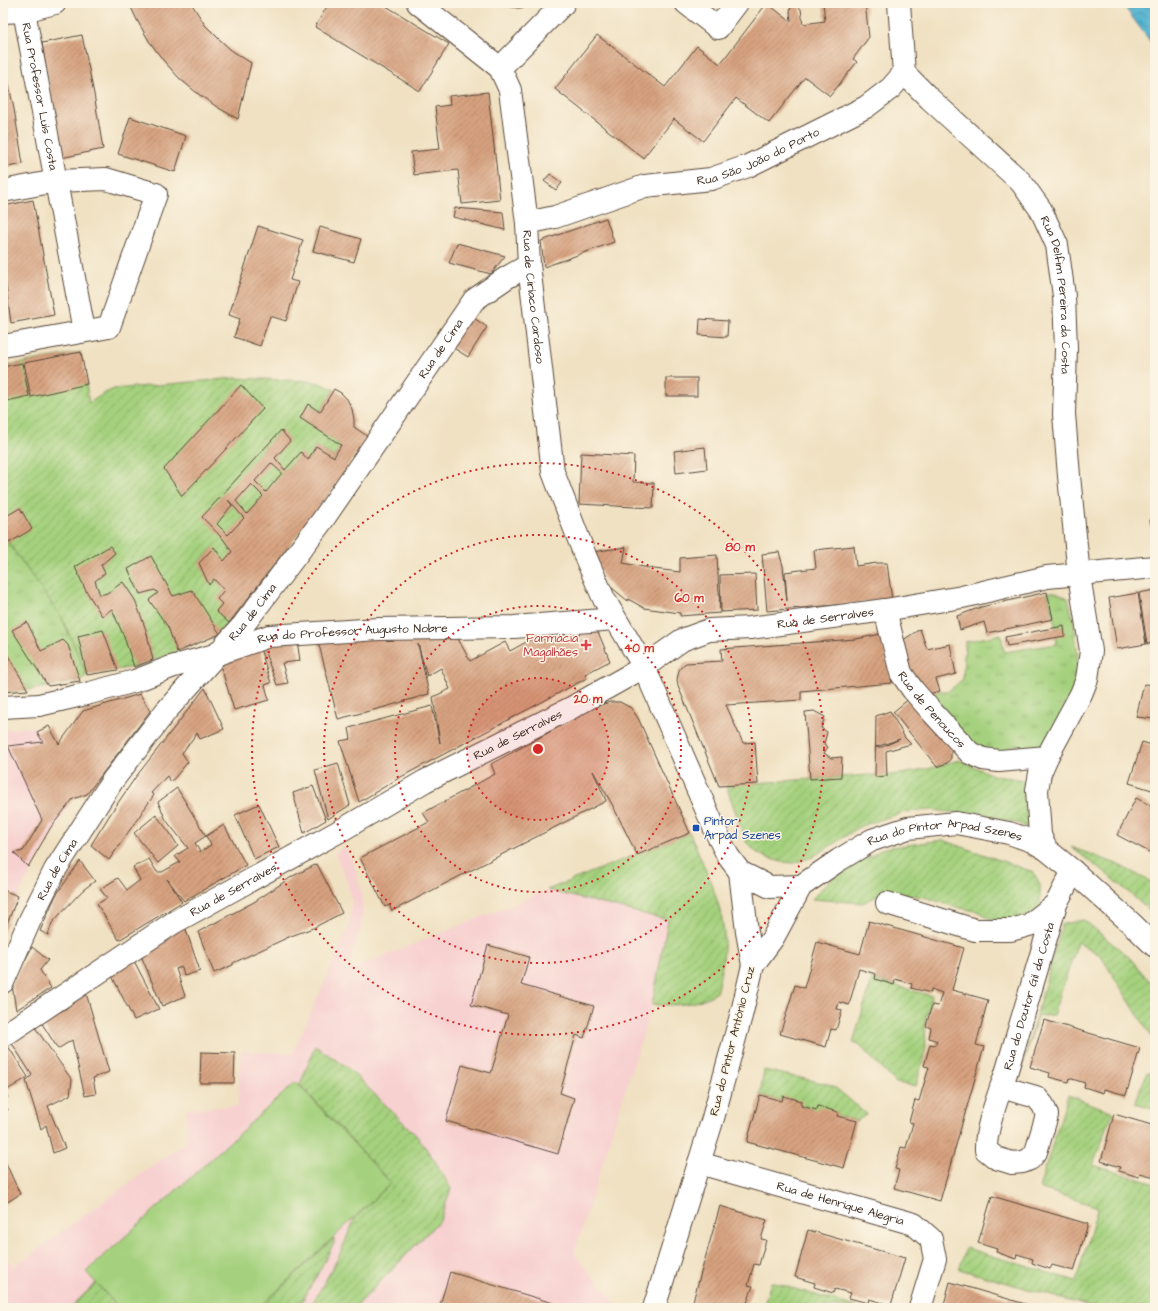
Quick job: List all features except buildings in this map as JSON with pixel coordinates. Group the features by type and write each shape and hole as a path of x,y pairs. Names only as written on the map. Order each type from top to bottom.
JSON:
{"street":[{"name":"Rua Professor Luís Costa","path":"55,3 14,12 56,182 84,331 110,326 156,194 106,179 56,182"},
{"name":"Rua de Ciríaco Cardoso","path":"418,3 500,68 510,90 527,223 529,265 553,472 586,558 604,599 644,667"},
{"path":"500,68 564,3"},
{"path":"686,3 718,28 737,3"},
{"path":"899,3 904,73"},
{"name":"Rua São João do Porto","path":"527,223 555,217 645,186 711,179 748,166 866,107 891,88 904,73"},
{"name":"Rua Delfim Pereira da Costa","path":"904,73 930,99 1021,182 1041,210 1057,245 1064,296 1066,349 1065,422 1069,476 1079,575 1091,651 1087,679 1072,713 1047,757 1040,773 1037,790 1040,835 1046,849"},
{"path":"3,191 56,182"},
{"name":"Rua de Cima","path":"3,982 30,920 55,870 113,780 166,711 244,624 322,522 474,300 506,278 529,265"},
{"path":"3,346 84,331"},
{"name":"Rua de Serralves","path":"3,1036 173,923 346,828 425,782 571,708 644,667 682,640 709,630 750,628 885,610 962,597 1048,577 1155,568"},
{"name":"Rua de Penoucos","path":"885,610 901,673 932,713 970,752 984,759 999,761 1047,757"},
{"name":"Rua do Professor Augusto Nobre","path":"3,707 39,705 90,693 135,680 171,667 218,654 269,636 379,629 514,627 615,619"},
{"path":"644,667 728,856 740,872 770,887 801,886"},
{"name":"Rua do Pintor Arpad Szenes","path":"753,965 774,938 801,886 872,840 908,828 956,823 1009,833 1032,841 1046,849 1131,923 1155,946"},
{"name":"Rua do Pintor António Cruz","path":"654,1308 700,1163 753,965 747,932 740,872"},
{"path":"887,903 975,930 1012,930 1029,925 1056,904 1073,872"},
{"name":"Rua do Doutor Gil da Costa","path":"1001,1087 1056,904"},
{"name":"Rua de Henrique Alegria","path":"700,1163 914,1224 931,1239 935,1258 920,1308"}],"shaded area":[{"path":"35,727 73,799 18,896 3,890 3,730"},
{"path":"690,833 714,891 723,923 724,944 720,977 716,993 705,1000 688,1004 652,1005 574,1254 620,1308 3,1308 3,1252 13,1267 187,1141 187,1109 238,1106 241,1051 293,1053 349,927 352,900 347,881 335,853 345,847 355,868 361,891 363,911 360,931 347,971"}],"green space":[{"path":"81,352 89,403 114,389 235,378 307,381 319,383 334,389 320,412 308,404 301,418 341,445 334,457 316,446 308,460 326,480 335,486 220,634 177,652 134,667 87,675 62,618 3,535 3,435 5,434 3,434 3,366"},
{"path":"3,535 62,618 87,675 80,681 28,690 3,692"},
{"path":"1047,592 1055,593 1068,598 1074,622 1081,687 1044,756 1009,757 971,745 927,694 940,691 949,691 963,679 965,642 1001,634 1004,652 1057,644 1054,616"},
{"path":"959,760 995,776 1019,779 1030,783 1036,832 1021,824 990,816 930,810 905,812 861,826 813,857 794,863 781,862 765,857 756,852 746,842 726,785 903,774"},
{"path":"690,833 713,887 724,930 723,957 720,975 716,993 708,997 685,1004 652,1005 668,920 547,890"},
{"path":"943,840 1033,872 1040,884 1040,907 1029,916 993,921 980,912 955,907 924,897 887,892 862,903 812,899 830,880 884,848"},
{"path":"1071,847 1117,864 1155,884 1155,917 1125,889"},
{"path":"1084,920 1130,958 1155,988 1155,1042 1100,955 1078,942 1053,1015 1037,1017 1021,1070 1062,924"},
{"path":"872,979 932,996 925,1022 926,1048 916,1086 896,1083 859,1045 853,1043"},
{"path":"315,1046 347,1067 417,1136 435,1161 451,1189 440,1220 355,1308 310,1308 338,1258 355,1218 391,1183 300,1085"},
{"path":"764,1070 832,1085 867,1114 857,1121 760,1095"},
{"path":"1148,1072 1155,1073 1155,1109 1135,1103 1137,1095"},
{"path":"296,1082 391,1183 259,1308 119,1308 86,1272"},
{"path":"1068,1095 1113,1112 1093,1165 1155,1184 1155,1308 1094,1308 959,1269 966,1248 1076,1281 1098,1207 1039,1188"},
{"path":"334,1238 334,1243 298,1308 259,1308"},
{"path":"771,1282 857,1307 763,1308"},
{"path":"96,1283 119,1308 70,1308"}],"water":[{"path":"1123,3 1155,3 1155,48 1126,9"}],"place":[{"name":"Farmácia Magalhães","path":"586,645"},
{"name":"Pintor Arpad Szenes","path":"696,828"}]}
